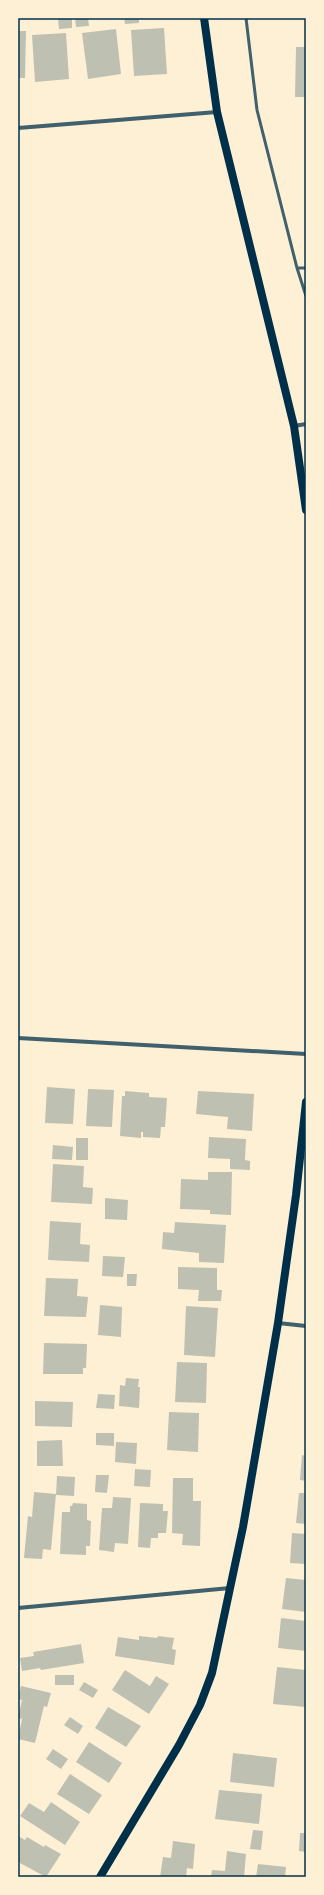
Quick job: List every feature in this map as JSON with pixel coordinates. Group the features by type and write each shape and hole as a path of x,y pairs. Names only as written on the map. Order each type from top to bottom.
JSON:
{"main road":[{"path":"204,18 217,112 294,426 304,484 306,510"},
{"path":"100,1877 160,1778 200,1705 212,1673 255,1462 278,1323 296,1195 306,1102"}],"street":[{"path":"18,128 217,112"},
{"path":"294,426 306,424"},
{"path":"18,1038 306,1054"},
{"path":"278,1323 306,1326"},
{"path":"18,1608 230,1588"}],"lane":[{"path":"246,18 257,110 297,268 306,296"},
{"path":"297,268 306,268"}],"building":[{"path":"58,18 72,18 72,28 59,29"},
{"path":"75,18 88,18 89,26 76,27"},
{"path":"124,18 139,18 139,23 125,24"},
{"path":"164,28 167,74 134,76 131,30"},
{"path":"116,29 121,74 88,79 82,33"},
{"path":"18,31 26,31 25,78 18,78"},
{"path":"66,33 69,79 35,82 32,35"},
{"path":"296,47 306,47 306,97 295,97"},
{"path":"47,1087 75,1089 73,1124 45,1123"},
{"path":"88,1089 114,1090 112,1127 86,1126"},
{"path":"125,1091 149,1093 149,1097 167,1098 165,1127 161,1127 160,1138 143,1137 143,1132 141,1132 141,1138 120,1136 122,1096 125,1096"},
{"path":"198,1091 254,1094 252,1131 227,1129 228,1117 196,1114"},
{"path":"209,1137 246,1139 245,1160 250,1161 250,1170 230,1169 230,1159 208,1158"},
{"path":"76,1138 88,1138 88,1160 76,1160"},
{"path":"53,1145 73,1147 72,1160 52,1159"},
{"path":"53,1164 84,1166 83,1187 93,1188 92,1204 51,1202"},
{"path":"208,1172 232,1172 231,1215 210,1214 210,1210 180,1209 181,1179 208,1180"},
{"path":"105,1198 128,1200 127,1220 105,1219"},
{"path":"50,1221 81,1223 80,1244 90,1245 89,1262 48,1260"},
{"path":"175,1222 226,1225 224,1263 199,1262 199,1253 162,1249 163,1232 174,1233"},
{"path":"103,1256 125,1257 123,1277 102,1276"},
{"path":"178,1267 217,1268 217,1290 222,1290 221,1301 198,1301 199,1290 178,1289"},
{"path":"127,1274 137,1274 136,1286 127,1286"},
{"path":"46,1278 78,1279 77,1296 88,1297 86,1317 44,1316"},
{"path":"100,1305 122,1307 121,1337 98,1335"},
{"path":"186,1306 218,1308 215,1357 184,1355"},
{"path":"44,1343 87,1344 86,1368 83,1368 83,1374 43,1374"},
{"path":"177,1362 207,1363 206,1403 175,1402"},
{"path":"126,1378 139,1379 139,1408 119,1406 120,1385 125,1386"},
{"path":"98,1394 115,1395 114,1409 96,1408"},
{"path":"35,1401 73,1402 72,1427 35,1426"},
{"path":"169,1412 199,1413 198,1452 167,1450"},
{"path":"96,1433 114,1433 114,1446 96,1445"},
{"path":"62,1440 63,1466 37,1466 37,1441"},
{"path":"116,1442 137,1443 136,1464 115,1462"},
{"path":"302,1455 306,1456 306,1481 300,1480"},
{"path":"135,1469 151,1470 150,1487 134,1486"},
{"path":"96,1475 109,1475 107,1493 95,1492"},
{"path":"57,1476 75,1477 74,1496 56,1495"},
{"path":"173,1478 193,1478 193,1501 201,1501 200,1546 182,1545 183,1534 172,1533"},
{"path":"34,1492 56,1494 51,1550 43,1549 42,1559 24,1558 28,1516 32,1517"},
{"path":"299,1493 306,1493 306,1524 296,1523"},
{"path":"113,1497 131,1498 128,1544 115,1543 114,1552 99,1550 102,1508 112,1508"},
{"path":"73,1503 87,1504 87,1520 91,1521 90,1546 86,1546 86,1555 60,1554 62,1512 70,1512 70,1506 72,1506"},
{"path":"140,1503 163,1504 163,1511 168,1511 166,1533 158,1533 158,1538 151,1538 150,1548 138,1547"},
{"path":"292,1533 306,1534 306,1564 290,1563"},
{"path":"286,1578 306,1580 306,1612 282,1609"},
{"path":"281,1618 306,1621 306,1651 278,1648"},
{"path":"139,1636 174,1638 172,1649 176,1650 174,1665 115,1656 118,1637 139,1640"},
{"path":"81,1644 84,1663 41,1670 40,1668 22,1671 20,1658 34,1656 33,1652"},
{"path":"277,1667 306,1670 306,1707 273,1704"},
{"path":"125,1670 150,1686 156,1676 169,1684 149,1714 112,1690"},
{"path":"55,1675 74,1675 74,1685 55,1685"},
{"path":"84,1682 98,1690 93,1698 79,1690"},
{"path":"21,1686 51,1693 47,1707 44,1706 35,1743 18,1739 22,1719 18,1718 22,1700 18,1699"},
{"path":"108,1707 141,1726 126,1747 95,1728"},
{"path":"70,1717 83,1726 78,1734 64,1725"},
{"path":"89,1742 122,1763 109,1783 76,1762"},
{"path":"53,1749 68,1759 61,1769 46,1759"},
{"path":"233,1753 277,1758 274,1787 230,1782"},
{"path":"70,1774 102,1795 89,1814 57,1794"},
{"path":"219,1790 262,1794 259,1824 215,1819"},
{"path":"51,1802 80,1822 65,1845 20,1816 29,1803 44,1812"},
{"path":"253,1830 263,1831 261,1850 250,1849"},
{"path":"300,1833 306,1833 306,1852 299,1851"},
{"path":"18,1836 25,1840 27,1837 44,1847 45,1845 61,1854 46,1877 18,1862"},
{"path":"173,1841 195,1844 193,1869 187,1868 186,1877 160,1877 163,1857 171,1858"},
{"path":"227,1851 246,1854 244,1877 211,1877 212,1870 225,1871"},
{"path":"258,1864 286,1867 285,1877 256,1877"}]}
